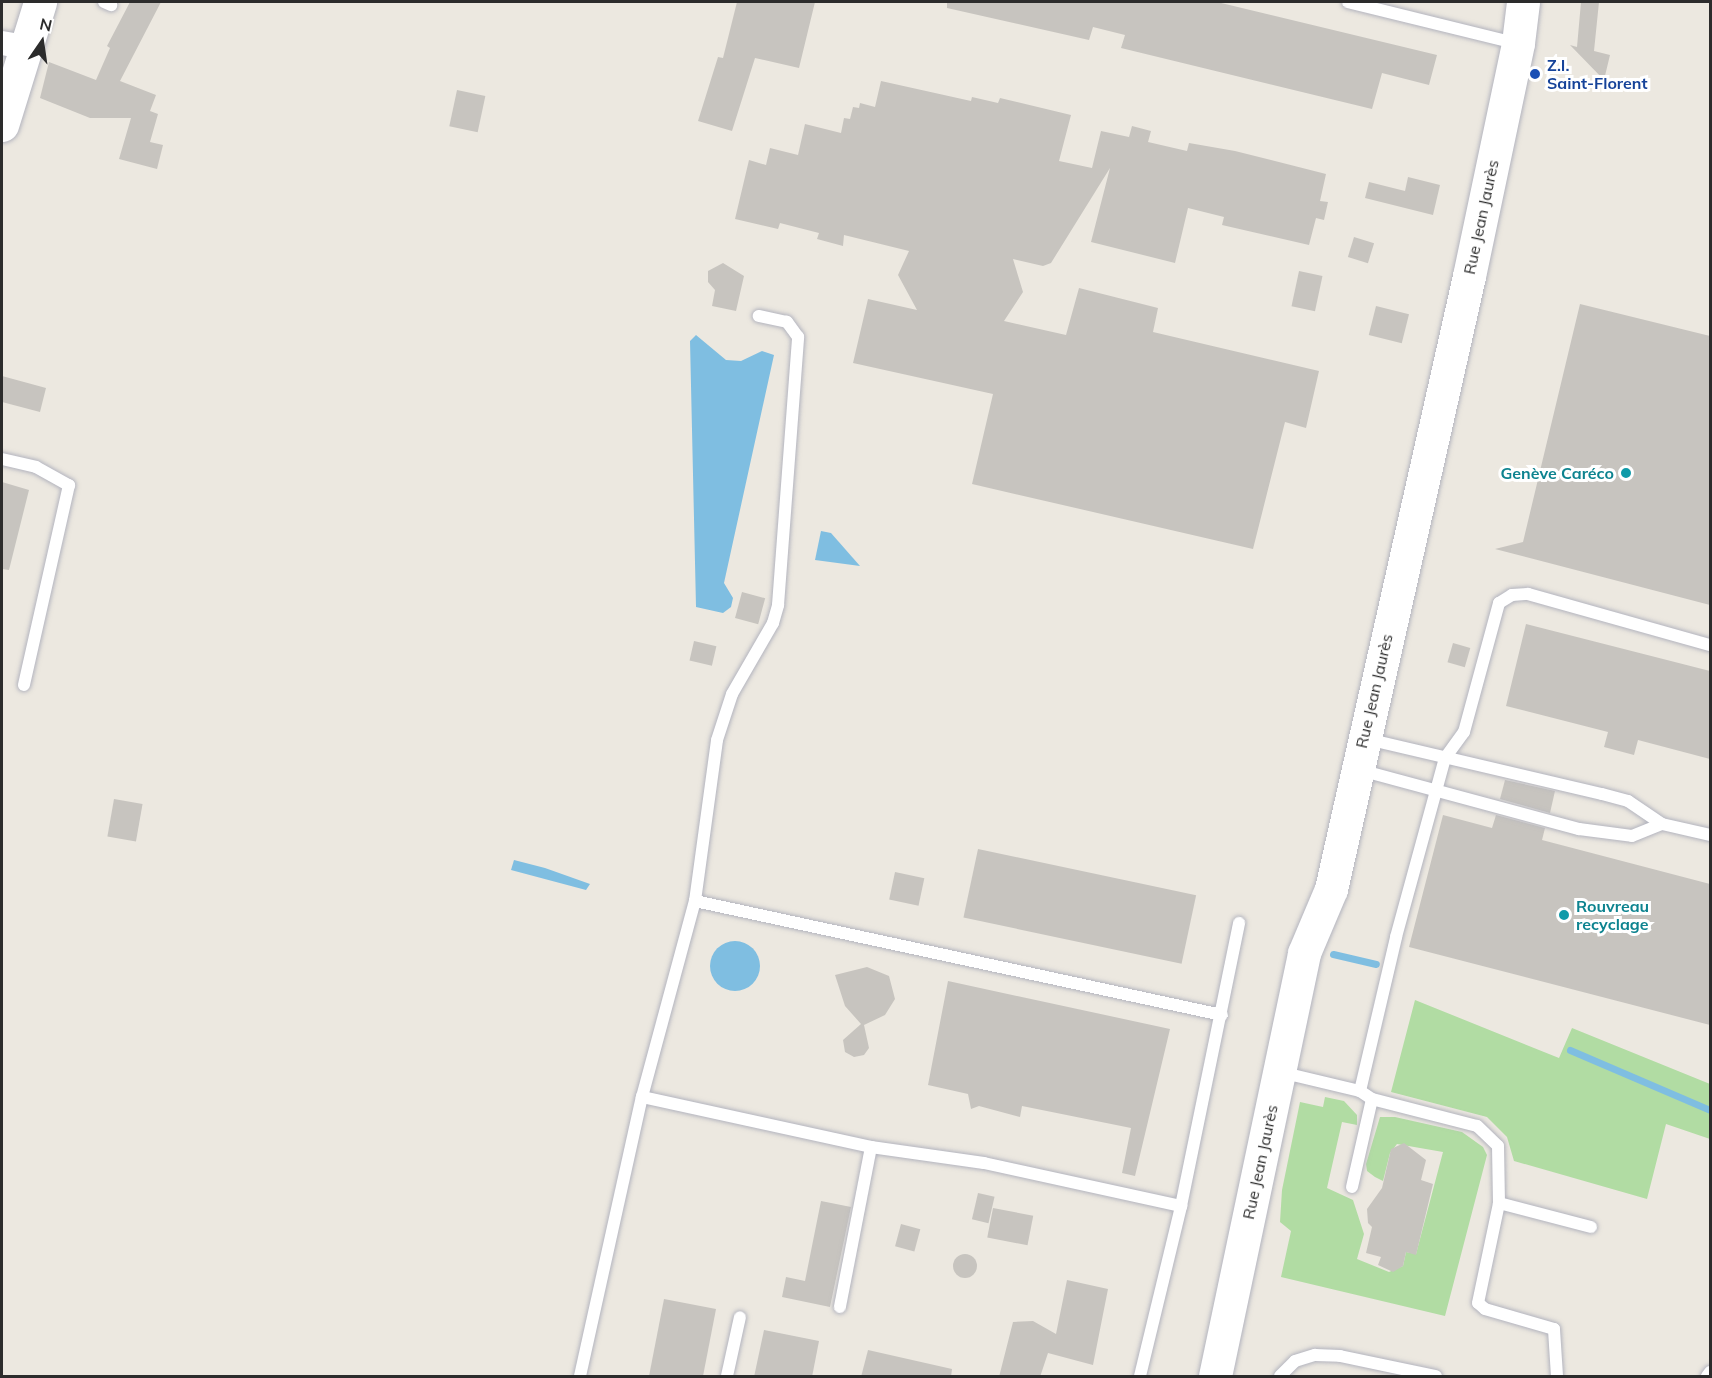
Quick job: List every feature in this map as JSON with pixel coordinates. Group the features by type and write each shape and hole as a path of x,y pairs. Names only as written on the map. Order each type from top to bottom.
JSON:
{"street":[{"path":"2,124 13,45 40,2"},
{"name":"Rue Jean Jaurès","path":"1215,1377 1304,953 1331,889 1518,43 1523,2"}],"lane":[{"path":"1347,2 1518,43"},
{"path":"580,1377 642,1097 694,900 723,713 773,623 778,605 798,337 787,322 759,316"},
{"path":"2,459 36,467 69,485 24,685"},
{"path":"1360,1091 1396,937 1445,758 1464,732 1492,617 1498,603 1512,595 1528,594 1710,645"},
{"path":"1360,754 1445,758 1628,801 1662,824 1710,835"},
{"path":"1360,754 1436,791 1550,823 1632,836 1662,824"},
{"path":"694,900 1222,1015"},
{"path":"1140,1377 1181,1206 1222,1015 1239,923"},
{"path":"1279,1071 1360,1091 1372,1099 1477,1126 1489,1135 1498,1146 1500,1158 1500,1203 1478,1304 1485,1309 1554,1329 1557,1377"},
{"path":"642,1097 871,1147 984,1163 1181,1206"},
{"path":"1352,1187 1372,1099"},
{"path":"840,1306 871,1147"},
{"path":"1500,1203 1591,1227"},
{"path":"727,1377 740,1317"},
{"path":"1280,1377 1295,1361 1315,1355 1340,1356 1436,1377"},
{"path":"1707,1377 1710,1372"}],"green space":[{"path":"1415,1000 1559,1058 1572,1028 1710,1084 1710,1139 1666,1124 1647,1199 1514,1161 1507,1137 1487,1117 1391,1092"},
{"path":"1325,1097 1344,1101 1357,1115 1357,1125 1342,1122 1327,1188 1353,1200 1364,1234 1357,1259 1389,1272 1403,1266 1406,1252 1416,1254 1443,1152 1397,1144 1390,1153 1383,1181 1375,1177 1367,1171 1366,1164 1380,1117 1395,1117 1462,1132 1483,1147 1487,1155 1445,1316 1281,1277 1291,1231 1280,1222 1282,1190 1300,1102 1323,1107"}],"water":[{"path":"696,335 726,360 741,361 762,351 774,355 724,583 733,598 731,607 723,613 696,607 690,341"},
{"path":"821,531 831,533 860,566 815,560"},
{"path":"514,860 590,884 586,890 511,870"},
{"path":"730,941 740,941 753,948 760,961 760,971 753,984 740,991 730,991 721,987 714,980 710,971 710,961 714,952 721,945"}],"building":[{"path":"130,2 161,2 120,81 156,95 150,111 158,114 150,142 163,145 157,169 119,159 131,118 90,118 40,98 49,62 96,80 110,48 107,46"},
{"path":"737,2 815,2 799,68 755,58 732,131 698,121 718,57 723,58"},
{"path":"947,2 1217,2 1437,55 1429,85 1382,73 1372,109 1121,48 1125,35 1093,27 1089,40 947,8"},
{"path":"1581,2 1599,2 1594,51 1610,55 1604,80 1570,45 1577,47"},
{"path":"881,81 971,101 972,97 998,103 1000,98 1071,115 1059,161 1092,168 1101,131 1129,137 1132,126 1151,131 1148,142 1187,151 1189,143 1235,151 1326,174 1320,201 1328,202 1324,220 1316,218 1309,245 1222,225 1224,217 1188,208 1175,263 1091,242 1110,168 1051,263 1043,266 1013,259 1023,292 1004,321 1066,335 1079,288 1158,308 1153,332 1319,371 1306,428 1285,422 1253,549 972,484 993,394 853,363 868,299 917,310 898,275 909,251 844,235 843,246 817,239 819,233 780,223 778,229 735,219 749,160 766,165 770,148 798,155 805,124 841,133 844,118 850,119 853,107 859,108 860,103 875,107"},
{"path":"457,90 485,96 478,132 449,126"},
{"path":"1408,177 1440,185 1433,215 1365,198 1369,182 1405,191"},
{"path":"1354,237 1374,243 1368,263 1348,257"},
{"path":"723,263 744,276 736,311 712,306 715,290 708,282 708,271"},
{"path":"1299,271 1322,276 1315,311 1292,306"},
{"name":"Genève Caréco","path":"1580,304 1710,336 1710,605 1495,549 1523,542"},
{"path":"1376,306 1409,314 1402,343 1369,335"},
{"path":"2,376 46,388 40,412 2,402"},
{"path":"2,482 29,490 9,570 2,569"},
{"path":"742,592 765,598 758,624 735,618"},
{"path":"1526,624 1710,671 1710,759 1638,740 1634,755 1604,747 1608,732 1506,706"},
{"path":"694,641 716,646 712,666 690,660"},
{"path":"1453,643 1470,648 1465,667 1447,662"},
{"path":"1505,780 1555,791 1550,813 1500,799"},
{"path":"114,799 143,804 136,841 107,836"},
{"name":"Rouvreau recyclage","path":"1443,815 1492,828 1496,815 1545,828 1542,840 1710,884 1710,1025 1409,947"},
{"path":"978,849 1196,895 1182,964 963,917"},
{"path":"895,872 924,878 919,906 889,899"},
{"path":"867,967 889,976 895,999 885,1015 864,1025 869,1048 864,1055 854,1057 845,1052 843,1040 861,1024 845,1006 835,975"},
{"path":"948,981 1170,1029 1135,1176 1122,1173 1131,1128 1022,1106 1020,1117 979,1106 971,1109 968,1094 928,1085"},
{"path":"1404,1143 1426,1160 1421,1180 1433,1184 1416,1255 1406,1252 1403,1266 1393,1272 1378,1265 1381,1257 1366,1253 1372,1227 1368,1223 1367,1209 1382,1188 1391,1149"},
{"path":"978,1193 995,1197 988,1223 972,1219"},
{"path":"821,1201 851,1207 830,1307 782,1297 786,1277 805,1281"},
{"path":"993,1208 1033,1216 1028,1245 987,1237"},
{"path":"901,1224 920,1229 914,1251 895,1246"},
{"path":"960,1254 970,1254 977,1261 977,1271 970,1278 960,1278 953,1271 953,1261"},
{"path":"1067,1280 1108,1289 1093,1365 1048,1353 1040,1377 999,1377 1013,1322 1033,1321 1056,1334"},
{"path":"664,1299 716,1309 703,1376 649,1376"},
{"path":"764,1330 819,1341 812,1377 754,1377"},
{"path":"868,1350 952,1369 951,1377 861,1377"}],"waterway":[{"path":"1333,954 1376,964"},
{"path":"1570,1050 1710,1110"}],"place":[{"name":"Z.I. Saint-Florent","path":"1535,74"},
{"name":"Genève Caréco","path":"1626,473"},
{"name":"Rouvreau recyclage","path":"1564,915"}]}
